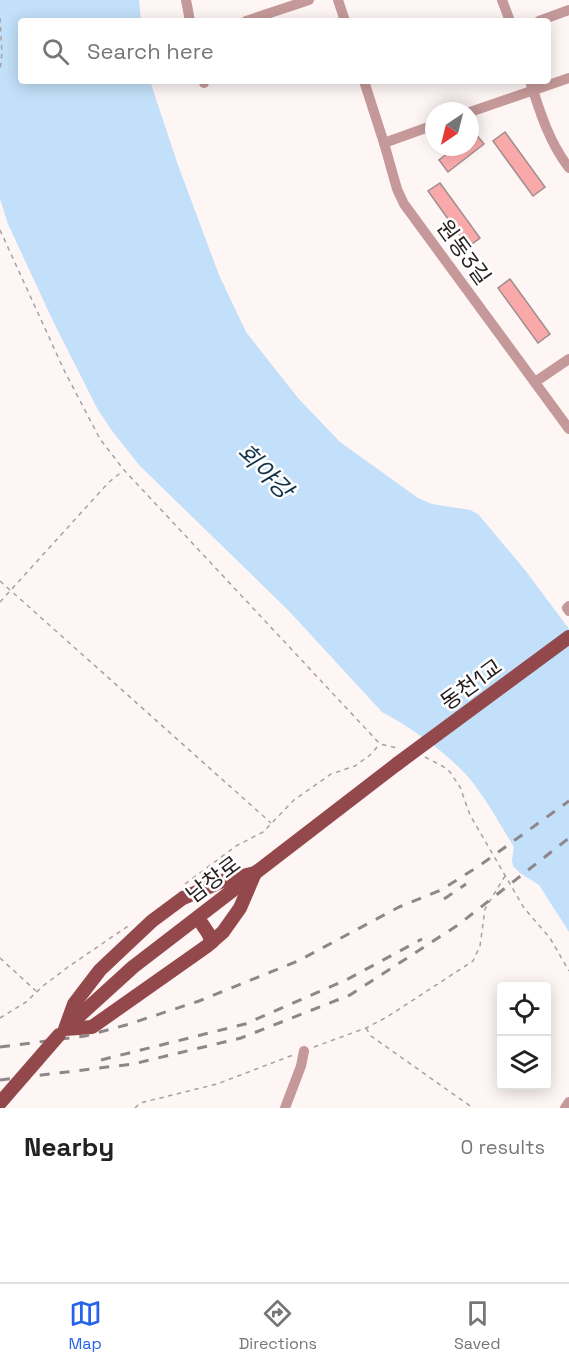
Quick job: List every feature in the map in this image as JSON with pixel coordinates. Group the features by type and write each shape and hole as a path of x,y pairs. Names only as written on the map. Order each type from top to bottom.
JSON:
{"main road":[{"name":"동천1교","path":"398,764 569,637"},
{"name":"남창로","path":"62,1032 133,967 398,764"},
{"path":"0,1103 62,1032 74,1004 100,970 173,899 183,898 225,880 255,873"},
{"path":"62,1032 92,1027 212,942 223,932 240,908 255,873"},
{"path":"173,899 192,912"},
{"path":"202,924 212,942"}],"street":[{"path":"186,0 189,18"},
{"path":"255,18 309,0"},
{"path":"338,0 344,18"},
{"path":"502,0 509,18"},
{"path":"547,18 569,10"},
{"path":"551,81 569,78"},
{"name":"원동3길","path":"365,84 397,189 404,204 569,429"},
{"path":"479,108 531,85 553,145 569,168"},
{"path":"384,142 425,128"},
{"path":"535,382 569,359"},
{"path":"569,606 567,608 569,610"},
{"path":"285,1108 301,1066 304,1051"},
{"path":"565,1108 569,1102"}],"path":[{"path":"0,18 2,53 0,71"},
{"path":"0,230 64,370 100,439 124,470 380,744 403,750"},
{"path":"0,602 110,482 124,470"},
{"path":"0,581 272,824"},
{"path":"185,884 236,846 263,832 294,800 331,774 355,766 380,744"},
{"path":"421,756 450,772 460,787 470,815 524,908 550,938 569,971"},
{"path":"135,1108 140,1103 217,1084 366,1028 387,1017 473,961 480,946 485,909 506,875"},
{"path":"0,1018 26,1002 68,967 130,925"},
{"path":"0,958 37,991"},
{"path":"366,1028 371,1036 473,1108"}],"water":[{"name":"회야강","path":"0,0 139,0 141,18 18,18 18,84 151,84 219,275 246,332 298,398 340,442 418,498 432,504 470,510 478,514 525,570 569,629 569,932 539,885 513,866 514,847 485,799 465,774 431,744 382,712 288,610 139,465 113,432 98,410 53,321 8,224 0,199"}],"building":[{"path":"505,132 545,187 533,196 493,141"},
{"path":"479,138 484,144 479,148"},
{"path":"444,156 469,156 448,172 439,160"},
{"path":"440,183 480,238 468,247 428,191"},
{"path":"510,279 550,334 538,343 498,288"}],"railway":[{"path":"0,1047 85,1036 126,1025 199,1001 298,961 399,907 441,890 479,866 569,801"},
{"path":"0,1080 133,1064 241,1038 350,995 458,925 569,838"},
{"path":"444,899 466,884"},
{"path":"101,1060 245,1024 346,980 422,939"}]}
